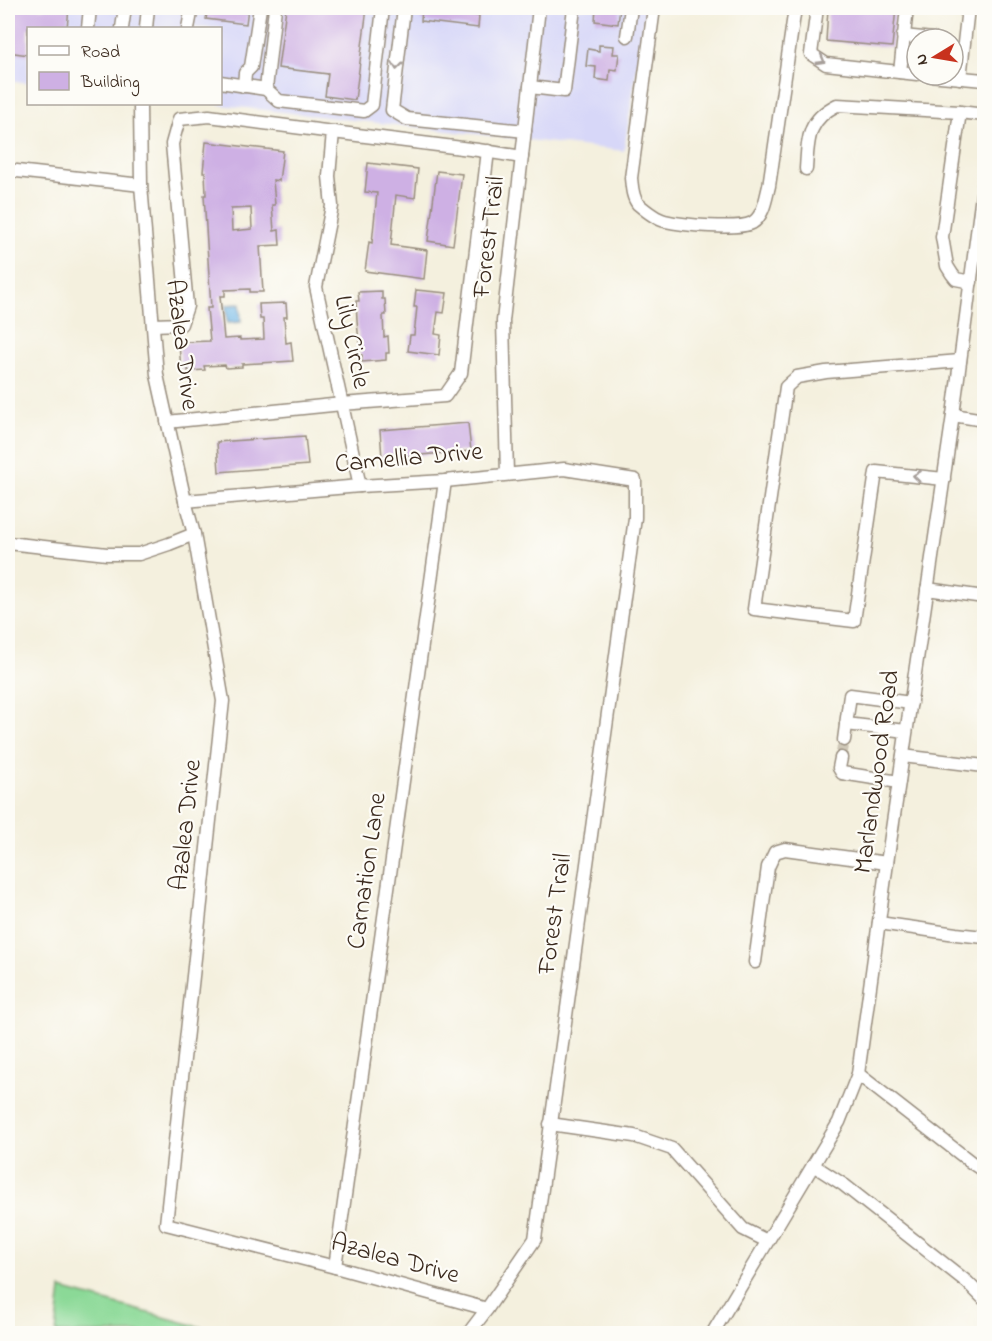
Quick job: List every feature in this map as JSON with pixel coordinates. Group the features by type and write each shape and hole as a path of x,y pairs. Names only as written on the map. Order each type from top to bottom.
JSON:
{"street":[{"path":"88,27 90,8"},
{"path":"122,27 125,8"},
{"path":"146,27 148,8"},
{"path":"188,27 192,8"},
{"path":"244,86 245,73 251,67 260,8"},
{"path":"266,89 275,8"},
{"path":"222,82 266,89 279,101 368,110 372,105 383,8"},
{"path":"404,8 392,110 407,118 525,131"},
{"name":"Forest Trail","path":"507,474 503,321 539,8"},
{"path":"530,87 564,91 574,8"},
{"path":"627,36 631,8"},
{"path":"654,8 631,178 634,196 636,202 663,221 714,227 742,226 753,222 764,206 769,186 795,8"},
{"path":"817,8 811,54 826,64 905,73"},
{"path":"900,72 907,8"},
{"path":"962,27 968,8"},
{"path":"965,78 984,80"},
{"name":"Azalea Drive","path":"140,105 141,185 157,375 185,501 195,534 223,701 166,1224 487,1309"},
{"path":"806,169 807,144 812,127 829,109 837,105 984,115"},
{"path":"960,112 942,237 947,266 952,274 956,279 971,282"},
{"path":"153,325 181,324 187,306 172,144 179,119 209,116 522,157"},
{"name":"Lily Circle","path":"333,132 328,176 332,206 316,287 360,486"},
{"path":"167,422 445,396 461,373 488,151"},
{"path":"8,170 141,185"},
{"name":"Marlandwood Road","path":"712,1334 839,1122 858,1074 971,282 981,227 984,180"},
{"path":"944,480 876,472 854,621 754,609 786,387 797,377 826,372 960,362"},
{"path":"953,415 984,420"},
{"name":"Camellia Drive","path":"185,501 445,481 564,469 635,480"},
{"name":"Forest Trail","path":"468,1334 535,1239 634,518 635,480"},
{"name":"Carnation Lane","path":"335,1267 445,481"},
{"path":"8,543 107,554 139,554 195,534"},
{"path":"927,590 984,597"},
{"path":"844,740 850,695 910,703"},
{"path":"846,724 906,731"},
{"path":"903,756 984,766"},
{"path":"841,758 839,768 842,773 899,782"},
{"path":"754,962 768,867 775,852 785,849 887,863"},
{"path":"879,922 984,937"},
{"path":"858,1074 984,1171"},
{"path":"550,1124 634,1136 672,1149 743,1229 767,1241"},
{"path":"813,1165 844,1185 967,1282 984,1299"}],"shaded area":[{"path":"8,8 646,8 624,151 221,105 222,27 27,27 27,83 8,80"}],"green space":[{"path":"61,1289 222,1333 56,1333"}],"water":[{"path":"240,304 241,322 227,323 226,305"}],"building":[{"path":"8,8 69,8 67,27 27,27 27,55 8,52"},
{"path":"208,8 248,8 246,24 206,19"},
{"path":"286,8 367,8 355,100 325,96 328,74 278,68"},
{"path":"422,8 441,8 441,11 479,16 478,28 421,21"},
{"path":"596,8 620,8 618,24 595,21"},
{"path":"828,8 896,8 892,47 826,41"},
{"path":"599,45 614,46 613,54 619,54 617,70 610,69 609,81 595,79 596,67 586,66 588,49 599,51"},
{"path":"206,142 283,151 279,181 273,180 275,205 272,205 274,231 279,230 280,245 260,246 263,292 250,292 250,289 225,290 225,296 220,296 224,339 264,339 263,319 260,319 259,304 286,303 287,317 284,317 286,343 291,342 293,361 242,364 242,367 226,368 225,365 204,366 205,370 181,369 179,345 186,344 186,342 210,341 207,308 211,308 204,195 206,195 205,172 203,172","holes":["251,208 252,229 232,231 231,209"]},
{"path":"368,163 418,169 415,198 396,195 391,245 427,250 424,279 365,271 369,242 372,243 377,193 365,192"},
{"path":"437,171 462,174 453,245 428,241"},
{"path":"416,290 447,293 444,313 438,312 435,334 441,335 439,355 408,351 410,335 414,335"},
{"path":"382,291 386,315 383,315 384,337 388,336 389,353 386,353 386,360 362,362 357,320 358,292"},
{"path":"468,423 471,451 382,458 380,430"},
{"path":"305,436 308,465 219,472 217,442"}],"tunnel":[{"path":"841,758 844,740"}]}
